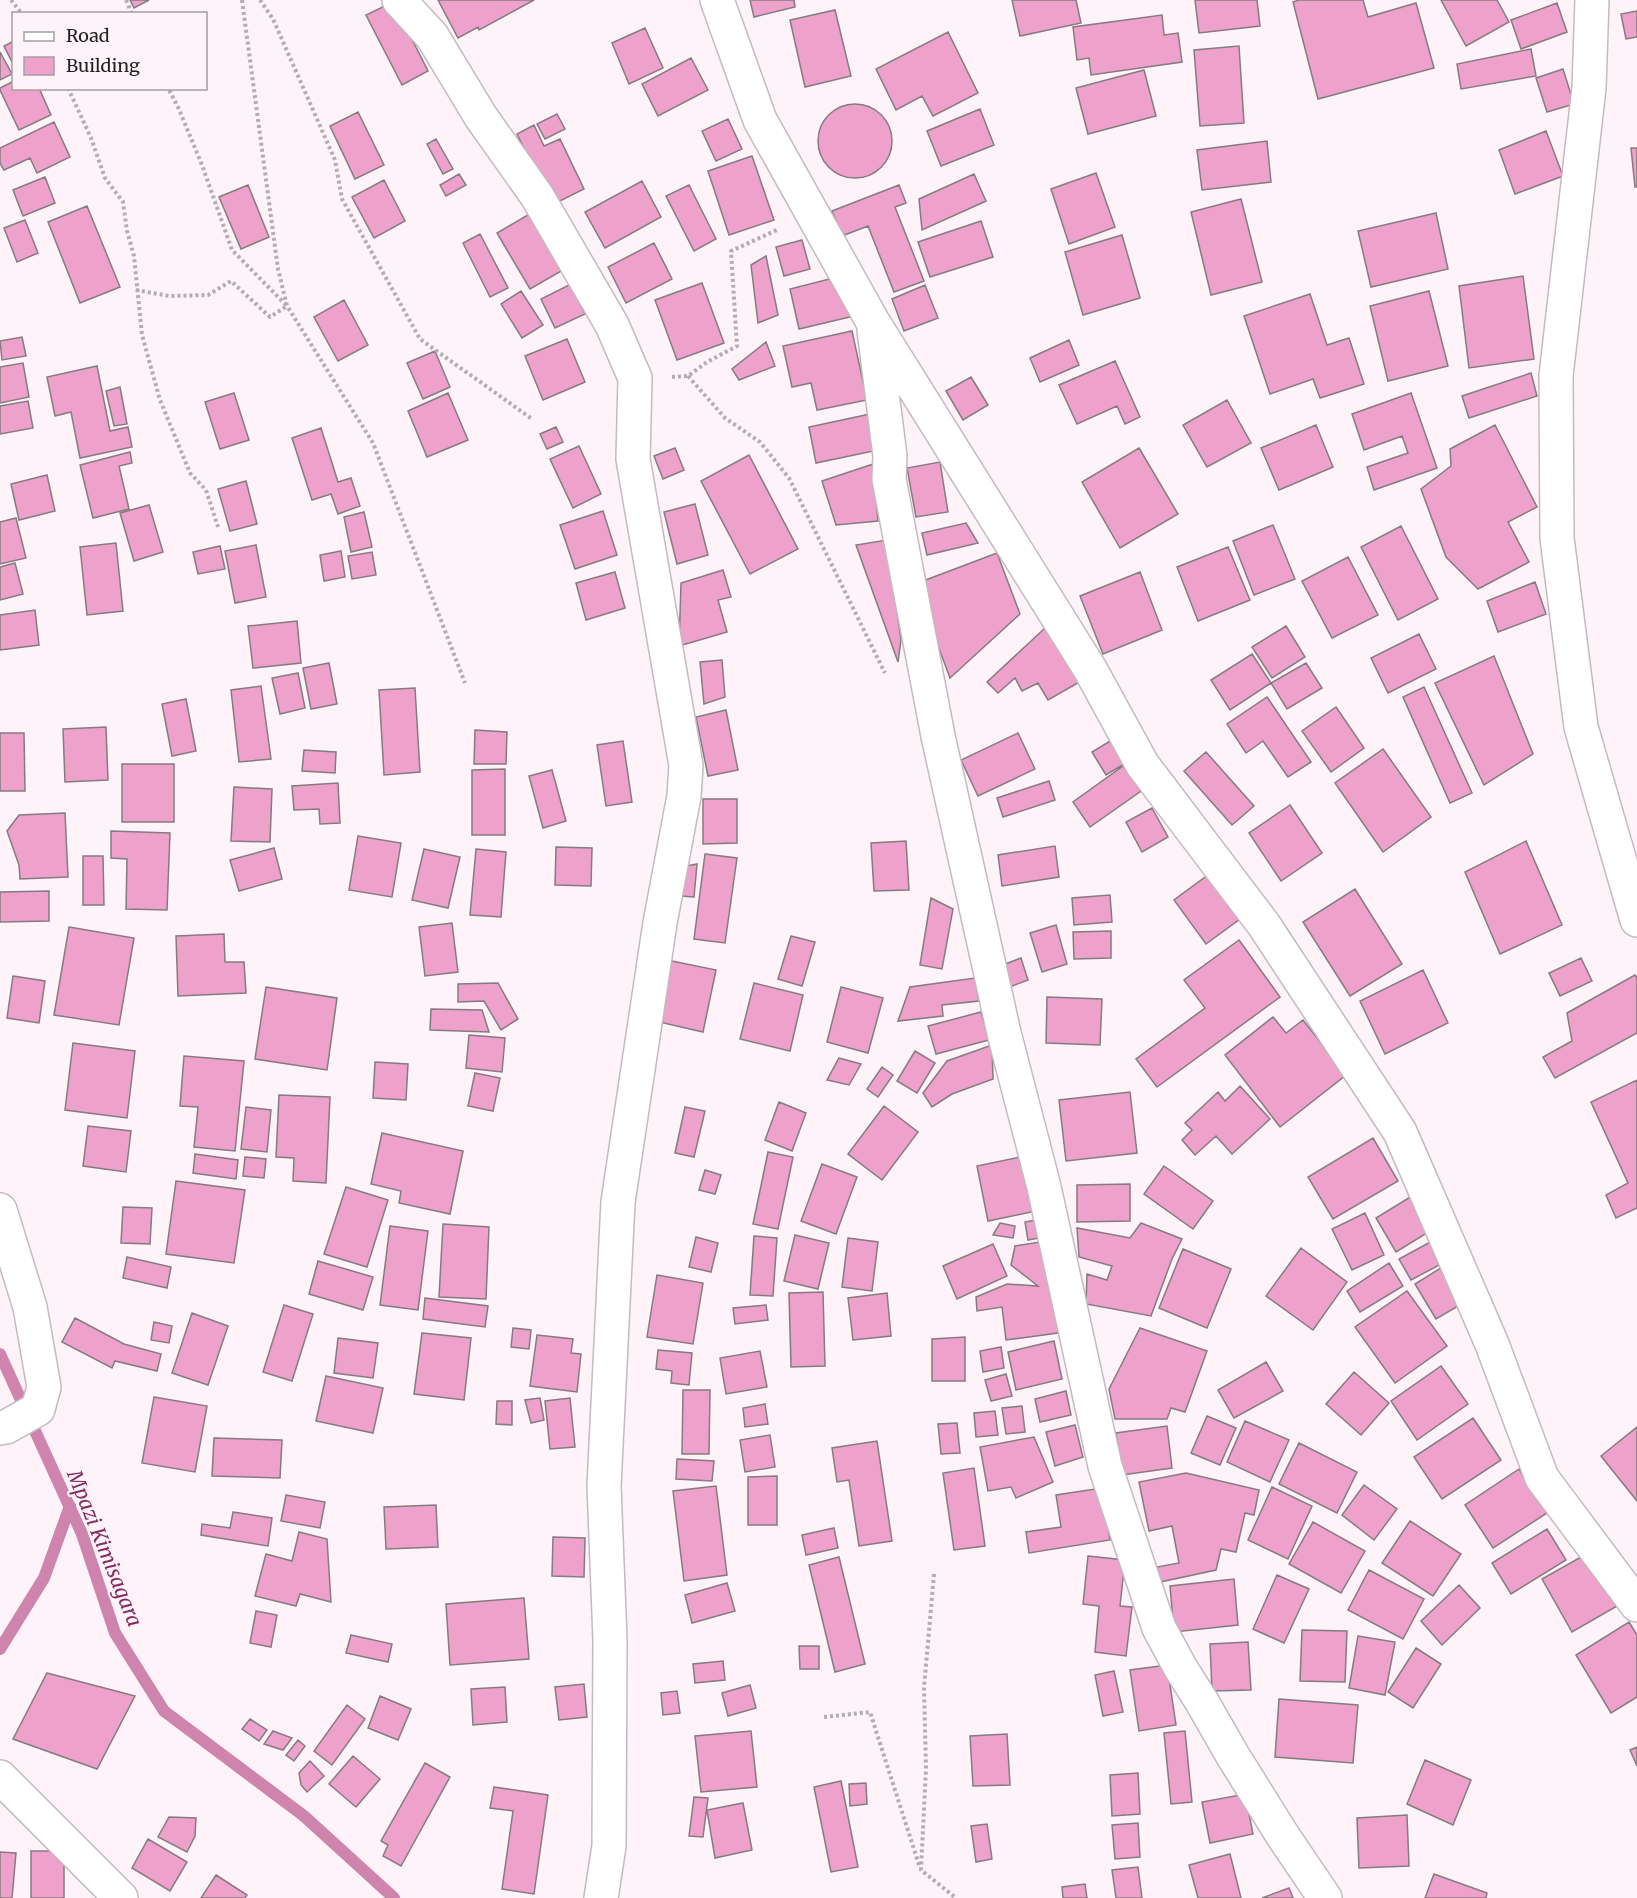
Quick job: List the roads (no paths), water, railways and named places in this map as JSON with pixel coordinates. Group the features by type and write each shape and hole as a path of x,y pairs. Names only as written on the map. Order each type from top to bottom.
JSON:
{"street":[{"path":"399,0 432,36 481,117 537,196 612,325 635,378 633,459 686,765 684,796 660,923 618,1202 604,1486 610,1640 609,1846 601,1898"},
{"path":"717,0 760,120 873,322 1090,669 1142,764 1264,925 1400,1132 1492,1344 1542,1478 1637,1605"},
{"path":"1592,0 1589,88 1556,376 1557,538 1581,727 1637,920"},
{"path":"873,322 890,456 889,479 938,736 1004,1033 1044,1187 1105,1466 1160,1628 1180,1667 1239,1766 1325,1898"},
{"path":"0,1210 30,1307 44,1387 38,1409 0,1428"},
{"path":"0,1777 121,1898"}],"waterway":[{"name":"Mpazi Kimisagara","path":"0,1354 82,1534 115,1633 164,1711 304,1816 394,1898"},
{"path":"0,1649 44,1578 70,1506"}]}
